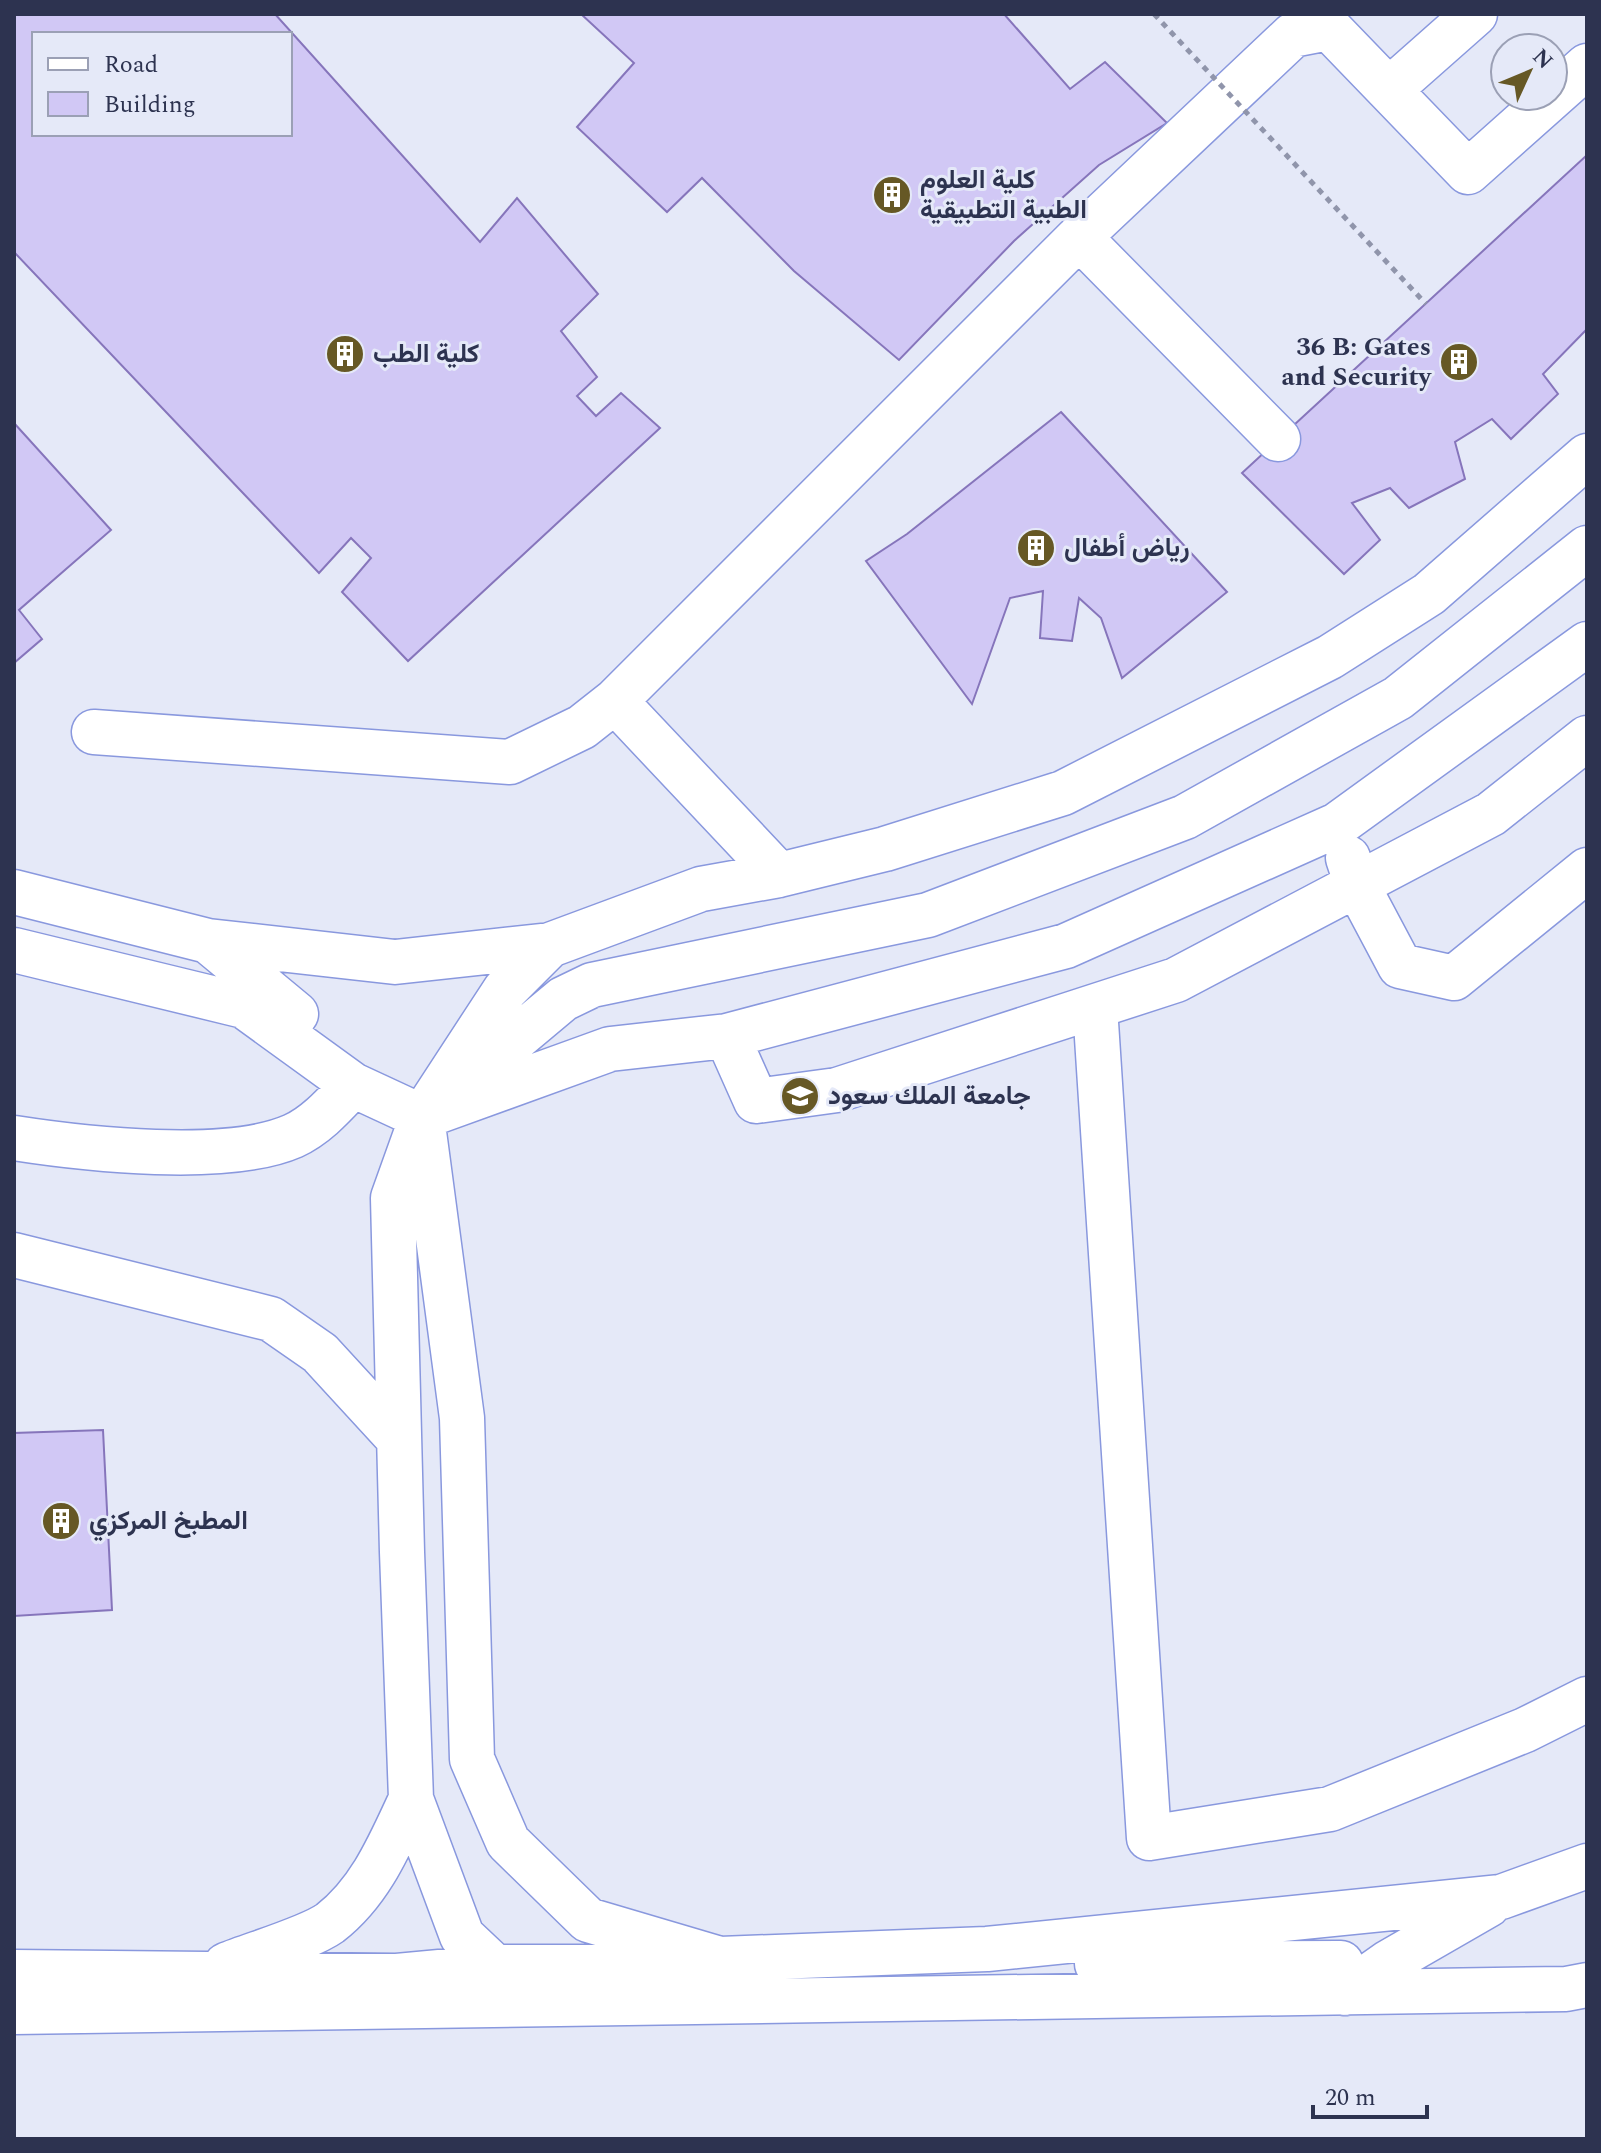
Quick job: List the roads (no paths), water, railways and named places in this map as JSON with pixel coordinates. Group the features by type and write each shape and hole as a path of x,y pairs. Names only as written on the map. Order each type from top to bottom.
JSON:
{"street":[{"path":"1389,90 1475,14"},
{"path":"94,732 510,762 582,727 615,701 1079,237 1293,35 1329,28 1468,172 1587,66"},
{"path":"1079,237 1278,439"},
{"path":"14,892 208,941 395,962 550,945 701,889 779,875 885,849 1063,793 1330,657 1429,594 1587,456"},
{"path":"422,1117 563,999 592,985 928,915 1185,817 1398,698 1587,548"},
{"path":"14,950 244,1006 353,1085 422,1117 610,1049 727,1036 1066,946 1337,825 1587,644"},
{"path":"615,701 779,875"},
{"path":"727,1036 756,1101 837,1090 1176,980 1491,814 1587,738"},
{"path":"1337,825 1357,885 1400,966 1454,978 1587,870"},
{"path":"208,941 422,1117 462,1418 472,1759 508,1842 588,1920 720,1959 987,1949 1501,1897"},
{"path":"534,2004 462,1936 411,1799 393,1198 422,1117 505,990 550,945"},
{"path":"1095,1007 1149,1838 1330,1809 1525,1730 1587,1699"},
{"path":"14,1138 133,1151 185,1152 268,1143 292,1136 315,1123 353,1085"},
{"path":"14,1255 188,1295 271,1319 320,1353 399,1439"},
{"path":"207,1973 328,1924 359,1893 381,1864 411,1799"},
{"path":"1345,1993 1389,1962 1501,1897 1587,1866"},
{"path":"14,1972 397,1976 493,1967 1587,1963"},
{"path":"14,2012 1345,1993 1566,1989 1587,1985"}],"place":[{"name":"كلية العلوم الطبية التطبيقية","path":"892,195"},
{"name":"كلية الطب","path":"345,354"},
{"name":"36 B: Gates and Security","path":"1459,362"},
{"name":"رياض أطفال","path":"1036,548"},
{"name":"جامعة الملك سعود","path":"800,1096"},
{"name":"المطبخ المركزي","path":"61,1521"}]}
